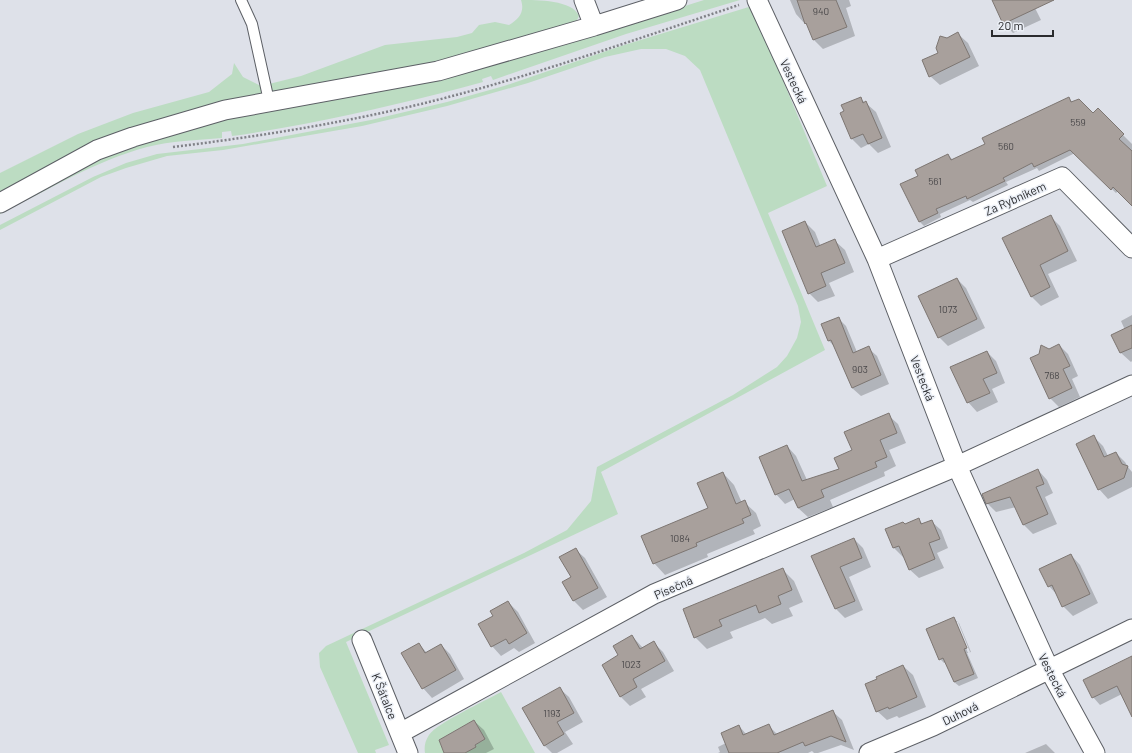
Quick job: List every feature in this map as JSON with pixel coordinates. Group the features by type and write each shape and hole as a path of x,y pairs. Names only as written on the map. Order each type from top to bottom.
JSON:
{"street":[{"path":"584,0 594,26"},
{"path":"0,203 97,150 133,136 225,110 438,71 594,26 677,0"},
{"name":"Vestecká","path":"748,2 877,260 957,466 1049,669 1095,753"},
{"name":"Za Rybníkem","path":"877,260 1062,177 1132,248"},
{"path":"957,466 1132,385"},
{"name":"Písečná","path":"400,733 654,594 957,466"},
{"path":"1049,669 1132,629"},
{"name":"K Šátalce","path":"362,640 408,753"},
{"name":"Duhová","path":"869,753 933,726 1049,669"}],"lane":[{"path":"241,0 252,24 269,101"}],"path":[{"path":"172,148 239,139 354,119 437,100 523,76 748,2"}],"green space":[{"path":"521,0 545,1 562,4 570,7 579,16 576,22 466,56 272,94 0,194 0,173 78,134 133,113 209,92 232,74 234,63 243,77 261,86 301,76 385,45 457,37 472,33 479,25 495,22 509,25 516,20 522,12"},
{"path":"704,0 740,0 626,34 493,80 491,76 482,79 483,82 417,99 349,115 259,132 232,136 231,131 222,132 222,138 175,142 147,147 90,168 0,214 0,211 101,159 190,128 628,24"},
{"path":"752,6 827,186 768,213 825,350 601,472 618,514 346,642 389,745 375,750 376,753 358,753 320,667 319,653 326,646 524,553 567,530 591,501 597,467 733,395 777,367 787,356 797,338 801,322 798,306 700,70 685,56 666,49 641,49 605,57 528,83 447,106 362,126 223,150 167,156 101,177 0,230 0,225 93,177 126,163 157,154 243,144 371,120 447,102 504,86 621,46"},
{"path":"501,692 535,753 463,753 485,739 474,720 439,740 444,753 425,753 425,746 429,735 441,724"}],"building":[{"path":"797,0 836,0 847,27 813,40 806,23 805,24"},
{"path":"992,0 1054,0 1003,24"},
{"path":"958,32 970,57 929,77 922,60 938,53 936,48 940,36 947,38"},
{"path":"861,97 863,103 866,101 882,138 868,144 863,134 851,139 840,113 844,111 841,105"},
{"path":"1069,97 1071,102 1079,99 1093,113 1098,108 1124,134 1119,139 1132,151 1132,206 1113,187 1111,190 1070,150 1034,167 1032,163 1003,178 1005,181 967,199 966,196 936,209 938,213 919,222 900,184 918,176 915,170 948,154 951,160 985,144 982,138"},
{"path":"1051,215 1068,251 1040,265 1050,287 1031,297 1002,238"},
{"path":"805,221 816,247 835,239 845,263 821,273 826,286 808,294 782,231"},
{"path":"957,278 977,319 938,338 918,296"},
{"path":"839,317 853,353 869,346 881,375 852,388 831,340 828,341 821,324"},
{"path":"1132,325 1132,348 1120,353 1111,335"},
{"path":"1059,344 1070,366 1063,369 1072,388 1049,399 1030,358 1039,354 1041,345 1049,349"},
{"path":"987,351 997,373 983,379 990,393 967,403 950,367"},
{"path":"889,413 897,433 880,440 887,457 875,462 877,467 821,490 824,497 798,508 789,489 775,495 759,457 787,445 802,481 839,469 834,458 852,450 844,432"},
{"path":"1094,435 1104,457 1116,452 1122,464 1128,466 1124,478 1098,490 1076,444"},
{"path":"1038,469 1044,484 1036,487 1048,514 1023,525 1010,497 986,504 982,494"},
{"path":"723,472 736,504 745,500 751,515 742,519 744,523 696,543 697,546 653,564 641,536 708,508 697,483"},
{"path":"919,518 921,524 932,520 940,539 929,543 935,559 909,570 899,546 893,548 885,529 903,522 905,524"},
{"path":"854,538 862,558 840,567 855,601 835,609 811,556"},
{"path":"576,548 598,588 573,601 562,582 571,577 559,557"},
{"path":"1071,554 1090,594 1062,607 1052,585 1048,587 1039,569"},
{"path":"783,568 792,590 778,596 781,604 759,613 756,605 719,620 722,626 694,638 683,609"},
{"path":"508,601 527,633 509,644 506,639 491,647 478,624 493,616 490,611"},
{"path":"954,617 967,648 964,649 974,674 954,682 943,658 939,660 926,629"},
{"path":"632,635 640,649 654,641 665,661 633,679 637,687 620,697 602,665 618,655 613,646"},
{"path":"419,643 425,653 441,644 456,670 422,689 401,653"},
{"path":"1132,656 1132,717 1117,686 1092,698 1083,680"},
{"path":"903,665 917,697 889,709 888,707 876,712 865,684 877,679 876,677"},
{"path":"560,687 574,713 557,722 564,734 544,746 522,708"},
{"path":"833,710 846,742 831,736 805,746 803,742 777,753 729,753 721,733 739,725 743,735 769,724 774,735"},
{"path":"474,720 485,739 475,745 476,747 465,753 444,753 439,740"}]}
